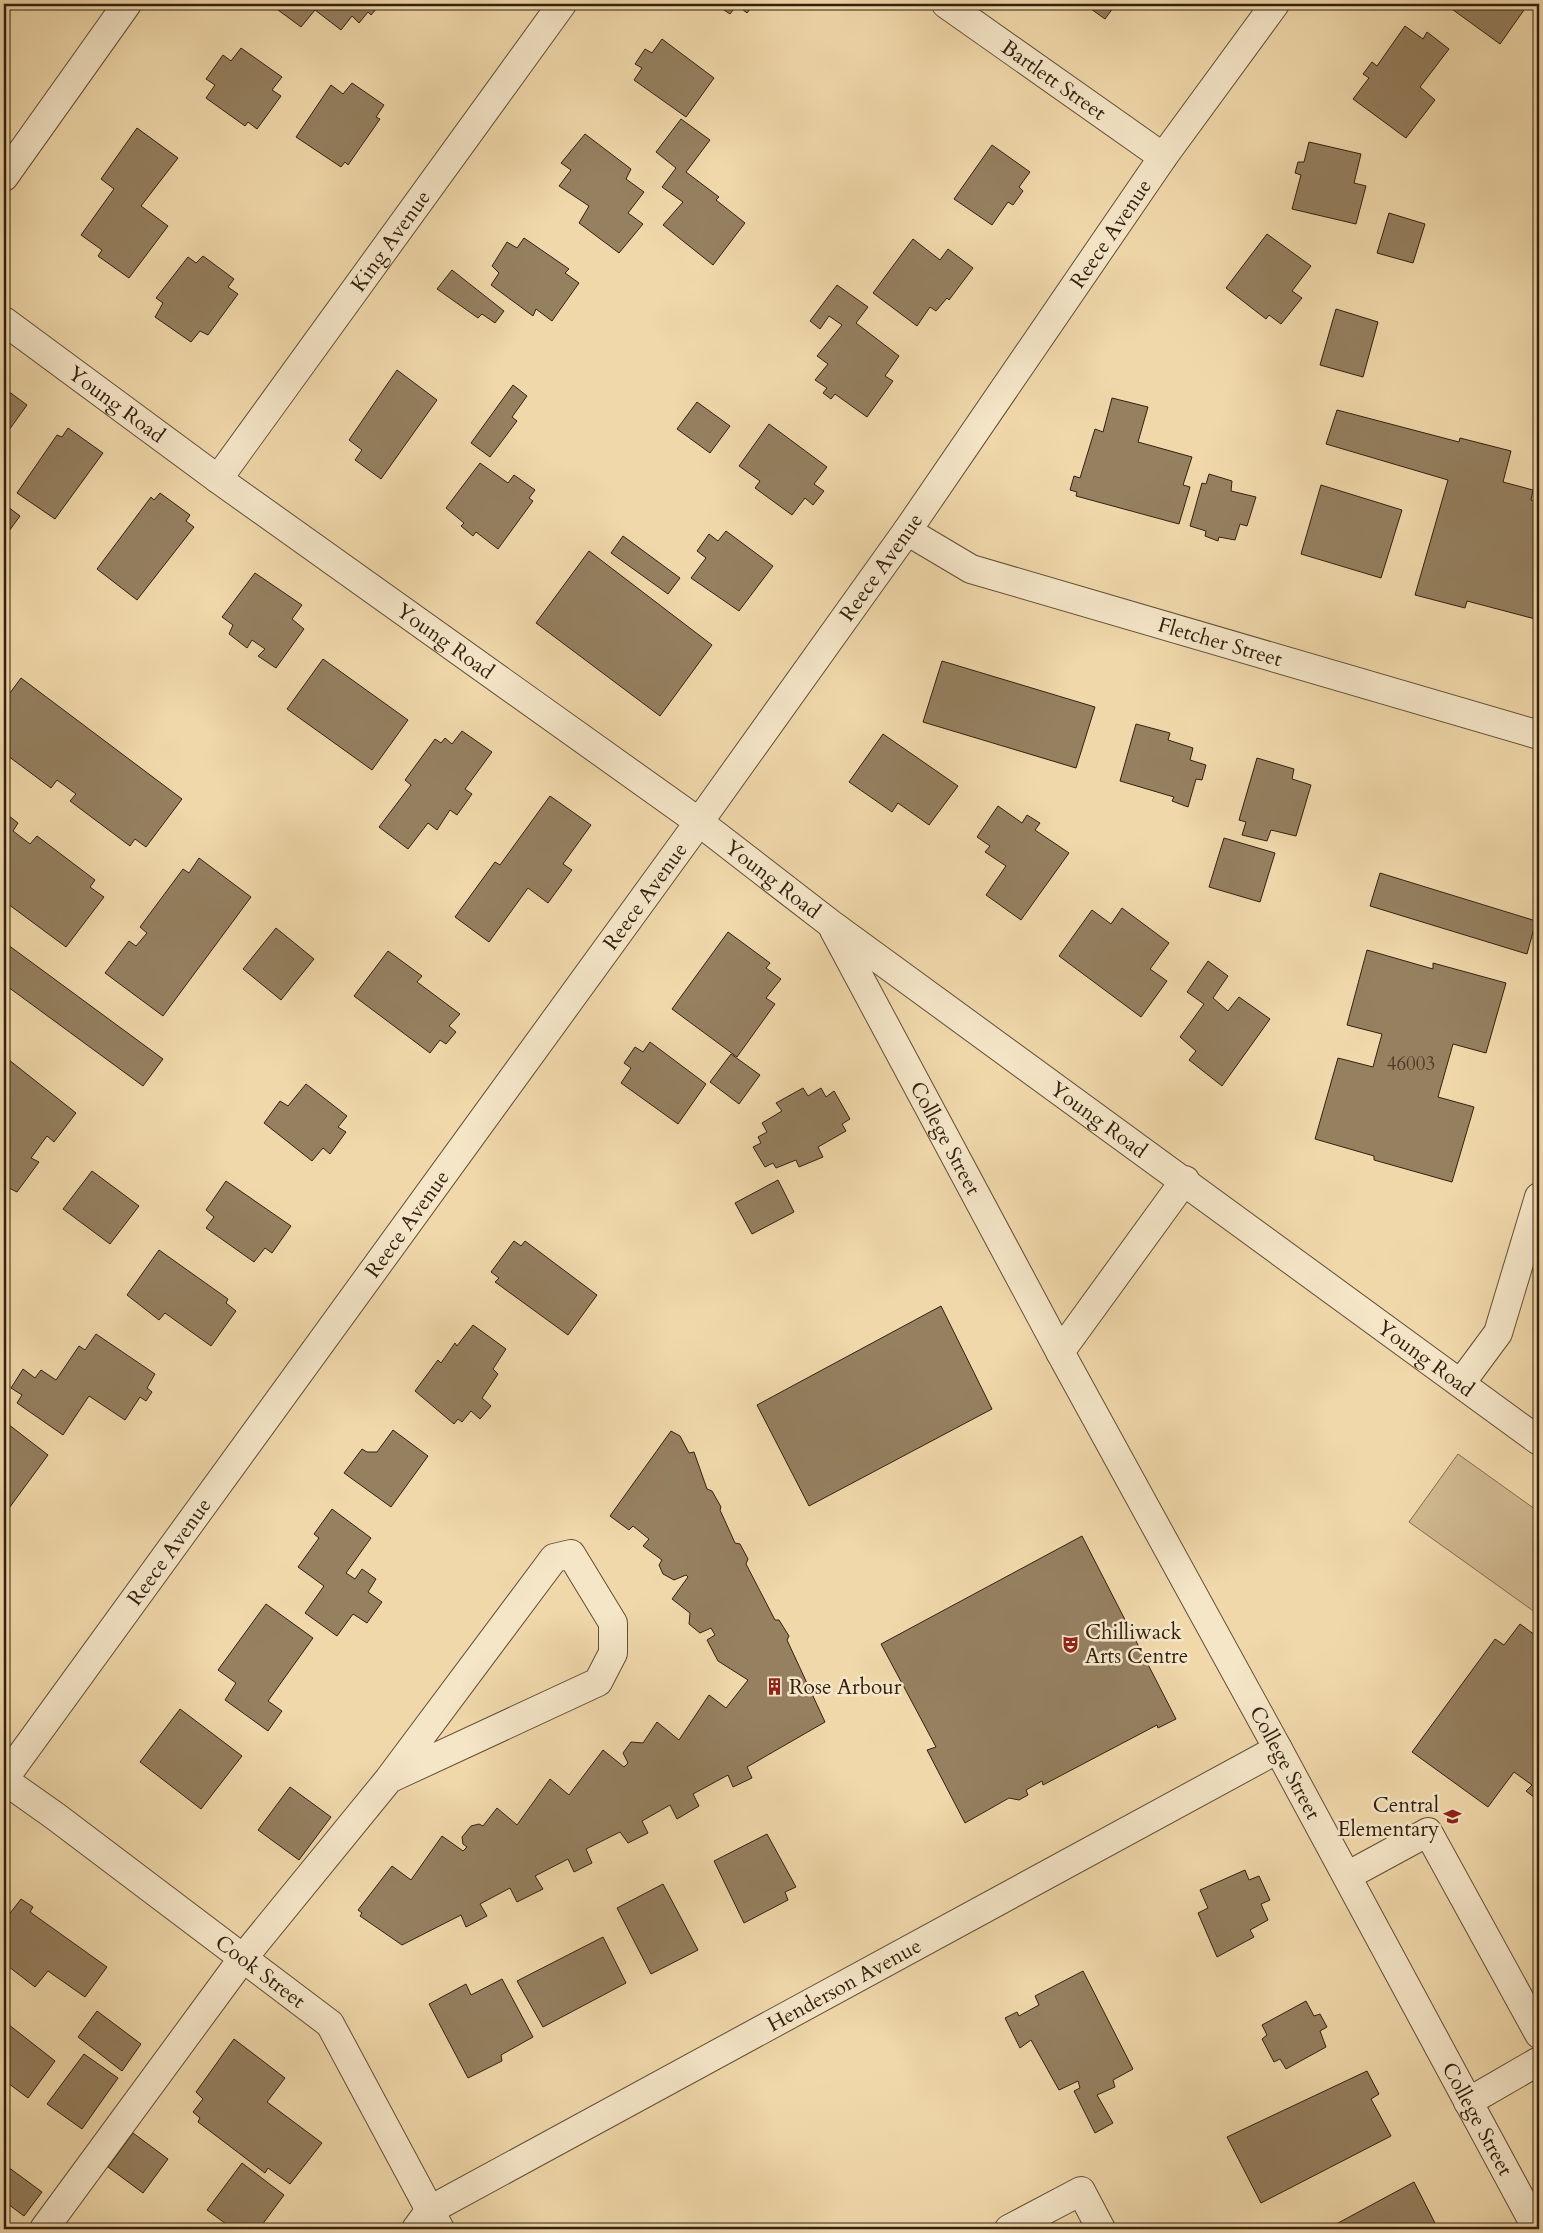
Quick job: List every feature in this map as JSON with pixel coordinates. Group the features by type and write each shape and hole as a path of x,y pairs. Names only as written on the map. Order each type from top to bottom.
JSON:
{"street":[{"path":"4,177 127,4"},
{"name":"King Avenue","path":"218,479 562,4"},
{"name":"Bartlett Street","path":"946,4 1163,157"},
{"name":"Reece Avenue","path":"4,1779 699,822 907,531 1163,157 1275,4"},
{"name":"Young Road","path":"4,321 218,479 699,822 831,924 1185,1180 1539,1441"},
{"name":"Fletcher Street","path":"907,531 971,569 1539,735"},
{"name":"College Street","path":"831,924 1060,1352 1278,1749 1537,2229"},
{"path":"1060,1352 1185,1180"},
{"path":"1461,1383 1498,1333 1539,1201"},
{"path":"44,2229 243,1958 389,1780 554,1558 571,1554 613,1623 613,1654 598,1682 389,1780"},
{"name":"Henderson Avenue","path":"429,2223 1278,1749"},
{"name":"Cook Street","path":"4,1779 330,2024 429,2223"},
{"path":"1347,1876 1428,1832 1539,2034"},
{"path":"1468,2102 1539,2061"},
{"path":"1009,2229 1081,2191 1100,2229"}],"shaded area":[{"path":"1458,1454 1539,1512 1539,1615 1409,1522"}],"building":[{"path":"270,4 373,4 378,7 371,15 368,12 359,23 352,16 341,30 315,10 301,27"},
{"path":"715,4 754,4 747,13 737,5 730,14"},
{"path":"1084,4 1116,4 1105,19"},
{"path":"1445,4 1515,4 1524,10 1500,44"},
{"path":"1405,26 1423,39 1427,32 1449,49 1420,87 1435,100 1406,138 1353,99 1369,78 1363,74 1372,62 1377,66"},
{"path":"662,39 714,78 686,117 634,80 642,68 635,64 645,49 652,53"},
{"path":"241,48 282,77 272,90 281,96 257,129 248,122 245,126 206,98 215,85 206,79 223,55 231,61"},
{"path":"352,83 384,105 376,117 380,119 348,165 345,162 341,167 296,137 331,85 343,94"},
{"path":"681,119 710,140 686,172 719,197 716,200 745,223 713,265 663,225 683,202 662,187 676,168 656,152"},
{"path":"137,128 178,158 141,206 168,226 129,278 98,256 102,250 81,235 114,189 101,179"},
{"path":"585,134 631,169 626,179 644,192 628,213 643,224 619,253 579,223 589,206 559,186 571,170 561,163"},
{"path":"1309,142 1361,154 1354,183 1366,186 1356,224 1292,209 1301,175 1295,173 1298,162 1304,162"},
{"path":"992,145 1030,172 1019,187 1023,191 1013,205 1008,202 992,225 954,199"},
{"path":"1389,213 1425,224 1413,263 1377,253"},
{"path":"1267,234 1311,266 1292,291 1302,298 1281,324 1269,315 1266,319 1226,288"},
{"path":"524,238 569,269 565,273 579,283 552,321 536,309 533,316 491,285 499,273 492,266 507,242 517,248"},
{"path":"913,239 940,260 948,249 973,268 949,300 947,298 936,311 930,307 917,326 873,293"},
{"path":"203,256 234,279 228,287 238,294 208,335 200,331 191,342 155,317 163,303 156,298 188,257 196,263"},
{"path":"452,270 504,311 495,323 482,314 478,318 437,289"},
{"path":"837,285 868,307 856,323 899,356 885,376 893,381 867,417 835,394 831,399 823,393 827,388 815,380 828,364 817,356 842,325 829,316 820,329 810,321"},
{"path":"1336,309 1378,322 1363,377 1320,365"},
{"path":"397,370 437,400 381,479 355,460 362,450 349,440"},
{"path":"513,385 527,396 512,417 517,421 490,457 471,443"},
{"path":"4,388 27,405 4,437"},
{"path":"1112,398 1148,407 1138,442 1192,457 1183,485 1190,487 1179,524 1076,496 1077,492 1070,490 1074,476 1080,478 1095,429 1103,432"},
{"path":"697,402 730,426 710,453 677,429"},
{"path":"1337,410 1459,442 1460,438 1511,451 1503,482 1533,490 1531,500 1539,502 1539,620 1467,601 1465,608 1415,595 1448,480 1326,444"},
{"path":"769,424 827,467 814,484 824,491 813,505 805,498 792,515 755,488 760,481 739,466"},
{"path":"68,428 103,453 55,519 17,493 57,435 62,437"},
{"path":"480,463 508,483 514,475 535,490 529,498 533,501 498,549 476,532 473,536 461,526 464,523 446,508"},
{"path":"1209,474 1232,481 1231,491 1256,497 1247,526 1240,524 1235,540 1219,537 1218,541 1205,536 1206,531 1190,526 1202,483 1206,484"},
{"path":"1321,485 1402,510 1381,578 1301,554"},
{"path":"160,493 190,515 186,521 194,527 137,600 97,569 151,497 154,500"},
{"path":"4,504 20,516 4,538"},
{"path":"726,531 773,566 739,611 691,578 706,558 697,551 709,534 718,541"},
{"path":"623,536 680,578 668,594 611,553"},
{"path":"589,551 712,645 660,716 536,623"},
{"path":"255,573 302,605 292,619 304,629 276,668 258,656 265,649 252,640 247,648 229,634 233,625 222,617"},
{"path":"323,659 408,720 372,770 287,709"},
{"path":"942,661 1095,707 1076,768 923,722"},
{"path":"21,678 182,799 146,847 135,839 130,846 70,801 76,794 57,780 51,788 4,753 4,701"},
{"path":"1136,724 1170,733 1168,740 1193,748 1190,760 1206,765 1202,780 1196,779 1188,807 1172,801 1174,797 1120,781"},
{"path":"462,731 492,752 465,789 472,794 457,815 450,810 437,830 428,823 408,849 379,827 411,785 405,780 435,739 441,743 445,738 452,744"},
{"path":"883,734 958,786 929,825 898,803 892,812 849,782"},
{"path":"1257,758 1294,769 1292,779 1311,785 1296,836 1271,830 1267,841 1242,835 1246,822 1239,820"},
{"path":"550,796 591,825 563,864 572,870 548,903 528,888 489,942 455,917 495,862 500,865"},
{"path":"998,806 1022,823 1027,815 1040,823 1035,830 1069,853 1021,920 986,895 1006,866 985,852 990,846 977,837"},
{"path":"4,812 18,823 13,831 30,844 37,836 95,880 90,887 104,897 66,947 4,901"},
{"path":"1224,838 1275,853 1260,902 1209,887"},
{"path":"199,858 251,897 163,1016 105,973 129,941 136,946 147,933 140,927 183,869 189,873"},
{"path":"1380,873 1536,921 1527,954 1370,906"},
{"path":"1122,908 1169,943 1150,969 1167,981 1141,1017 1059,956 1092,910 1111,924"},
{"path":"276,928 314,959 281,1000 243,969"},
{"path":"728,932 770,963 766,968 781,979 766,998 775,1004 737,1057 672,1009"},
{"path":"4,942 163,1059 143,1086 4,984"},
{"path":"1367,950 1433,969 1433,963 1506,983 1486,1053 1453,1044 1438,1097 1474,1107 1452,1182 1374,1160 1374,1156 1315,1139 1338,1058 1373,1067 1382,1034 1347,1025"},
{"path":"388,951 422,976 417,982 460,1014 449,1026 456,1032 446,1044 440,1040 430,1053 354,996"},
{"path":"1208,961 1228,976 1213,998 1228,1011 1239,997 1270,1019 1222,1086 1189,1060 1196,1051 1180,1037 1204,1004 1187,992"},
{"path":"650,1042 706,1084 678,1124 621,1083 631,1068 624,1063 635,1047 643,1052"},
{"path":"731,1054 760,1075 739,1104 710,1082"},
{"path":"4,1056 76,1113 54,1142 47,1136 31,1158 39,1162 17,1192 9,1188 4,1195"},
{"path":"306,1084 347,1116 338,1127 346,1132 330,1154 323,1148 312,1161 264,1123 280,1101 288,1106"},
{"path":"803,1088 808,1096 821,1088 826,1097 834,1091 850,1119 842,1124 846,1131 818,1147 823,1157 799,1167 796,1160 776,1168 773,1163 765,1167 753,1147 761,1143 758,1137 767,1132 762,1123 782,1111 776,1103"},
{"path":"92,1171 139,1206 110,1244 63,1209"},
{"path":"778,1180 794,1212 752,1234 735,1203"},
{"path":"226,1181 291,1226 272,1253 265,1248 254,1262 206,1228 214,1217 206,1210"},
{"path":"514,1241 521,1246 525,1241 597,1295 568,1335 495,1282 499,1278 491,1272"},
{"path":"159,1250 228,1299 226,1303 236,1311 211,1346 165,1313 159,1320 127,1295"},
{"path":"941,1306 992,1409 809,1506 757,1405"},
{"path":"473,1325 506,1349 493,1369 498,1374 482,1398 491,1406 480,1419 471,1411 462,1422 458,1419 454,1424 415,1391 438,1360 441,1363 455,1343 457,1346"},
{"path":"96,1334 155,1374 147,1388 152,1392 146,1401 140,1397 125,1420 89,1396 63,1435 17,1403 22,1395 11,1388 23,1369 35,1378 41,1370 56,1380 79,1346 85,1350"},
{"path":"4,1421 48,1455 4,1515"},
{"path":"393,1430 428,1456 391,1507 344,1473 362,1449 367,1452 377,1452"},
{"name":"Rose Arbour","path":"671,1431 680,1436 689,1453 694,1452 707,1489 712,1491 721,1507 720,1510 735,1543 740,1544 748,1559 746,1564 775,1620 779,1620 789,1636 787,1640 825,1722 747,1767 752,1778 733,1787 728,1775 693,1794 699,1806 677,1819 670,1805 642,1821 648,1833 628,1843 620,1832 586,1849 592,1863 574,1872 568,1859 535,1876 543,1889 517,1902 510,1888 480,1904 487,1916 466,1927 461,1915 402,1945 360,1916 362,1913 358,1910 392,1866 411,1880 442,1836 463,1851 467,1847 463,1844 462,1837 471,1826 479,1824 483,1826 497,1808 517,1825 550,1779 569,1795 603,1750 624,1767 628,1763 623,1753 631,1742 643,1743 657,1722 679,1740 709,1695 726,1708 748,1680 718,1661 707,1640 715,1635 711,1628 700,1633 689,1624 690,1613 672,1599 688,1577 686,1575 674,1580 663,1574 659,1565 662,1560 643,1546 649,1539 633,1526 629,1530 610,1516"},
{"path":"332,1509 371,1538 346,1573 355,1579 362,1569 376,1579 368,1592 382,1602 367,1623 353,1614 337,1636 305,1613 324,1586 298,1567 319,1538 314,1534"},
{"path":"1082,1536 1176,1719 1158,1728 1157,1725 1043,1785 1042,1781 1026,1790 1028,1795 1019,1800 1009,1798 965,1823 927,1750 936,1747 881,1644"},
{"path":"266,1604 313,1638 268,1701 282,1711 268,1731 225,1700 236,1683 218,1670"},
{"path":"1520,1624 1539,1638 1539,1801 1526,1791 1532,1785 1514,1772 1488,1807 1412,1752 1495,1639 1504,1645"},
{"path":"180,1709 242,1756 201,1809 140,1762"},
{"path":"290,1787 331,1817 299,1860 258,1830"},
{"path":"767,1834 796,1887 785,1892 788,1900 744,1923 714,1861"},
{"path":"1245,1870 1249,1880 1259,1876 1270,1900 1261,1904 1268,1920 1250,1930 1254,1937 1217,1957 1198,1913 1208,1908 1200,1890"},
{"path":"663,1884 698,1950 651,1974 617,1908"},
{"path":"21,1899 33,1907 30,1912 107,1967 85,1997 48,1971 35,1987 4,1963 4,1921"},
{"path":"603,1937 626,1983 543,2027 517,1981"},
{"path":"1083,1971 1133,2069 1113,2080 1115,2087 1097,2095 1113,2123 1095,2133 1074,2091 1080,2088 1078,2081 1059,2090 1031,2040 1020,2048 1005,2018 1017,2012 1019,2016 1039,2005 1035,1996"},
{"path":"502,1979 533,2037 501,2055 502,2061 468,2078 429,2004 466,1984 471,1995"},
{"path":"1306,2001 1314,2016 1320,2014 1327,2027 1320,2031 1326,2047 1286,2069 1280,2059 1274,2062 1262,2039 1267,2035 1262,2025"},
{"path":"97,2011 141,2044 122,2071 78,2037"},
{"path":"4,2021 55,2061 28,2098 4,2080"},
{"path":"234,2039 285,2078 267,2102 322,2143 290,2184 268,2168 265,2173 198,2122 200,2118 193,2112 203,2099 196,2092"},
{"path":"84,2054 118,2078 82,2129 47,2104"},
{"path":"1367,2071 1379,2094 1371,2099 1391,2136 1261,2203 1227,2137"},
{"path":"133,2133 168,2159 143,2193 108,2167"},
{"path":"242,2163 284,2195 259,2229 233,2229 207,2210"},
{"path":"8,2167 42,2192 24,2216 4,2201 4,2172"},
{"path":"1414,2182 1438,2229 1327,2229"}],"place":[{"name":"Chilliwack Arts Centre","path":"1071,1644"},
{"name":"Rose Arbour","path":"775,1687"},
{"name":"Central Elementary","path":"1453,1817"}]}
